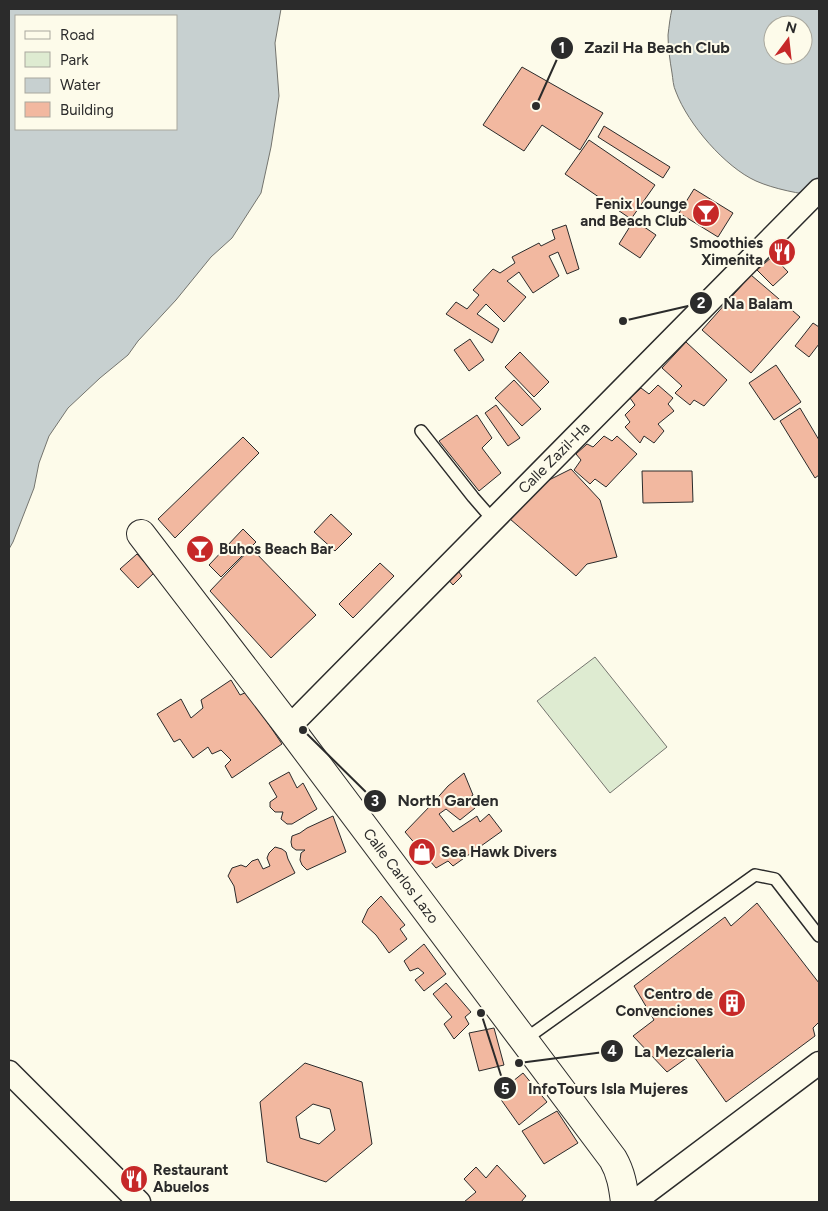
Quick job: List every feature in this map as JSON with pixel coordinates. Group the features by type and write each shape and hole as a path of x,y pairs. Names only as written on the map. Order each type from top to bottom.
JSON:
{"street":[{"name":"Calle Zazil-Ha","path":"289,727 819,190"},
{"name":"Calle Carlos Lazo","path":"141,534 289,727 613,1159 619,1169 625,1202"},
{"path":"634,1202 819,1064"},
{"path":"9,1072 139,1202"}],"lane":[{"path":"421,431 493,520"},
{"path":"524,1040 755,875 775,880 819,936"}],"green space":[{"path":"595,657 667,747 610,793 537,701"}],"water":[{"path":"9,9 281,9 275,43 279,96 261,193 232,238 211,257 128,355 68,408 49,436 39,463 34,488 9,549"},
{"path":"672,9 819,9 819,196 787,191 756,181 732,166 720,155 698,131 675,90 668,35"}],"building":[{"path":"522,67 603,113 580,150 542,125 524,151 483,125"},
{"path":"604,126 670,167 663,178 598,137"},
{"path":"589,140 655,185 631,219 565,174"},
{"name":"Fenix Lounge and Beach Club","path":"694,189 733,213 718,237 679,213"},
{"path":"634,220 656,235 640,258 619,244"},
{"path":"566,225 579,269 567,274 558,252 549,256 559,276 533,293 519,272 507,281 526,297 504,322 486,304 477,314 499,329 492,343 446,314 456,302 467,309 479,295 473,290 493,269 500,273 515,263 512,257 539,243 541,246 555,239 552,230"},
{"path":"773,256 788,272 773,286 757,270"},
{"path":"751,275 800,317 751,373 702,330"},
{"path":"813,323 819,327 819,344 809,357 795,346"},
{"path":"470,339 484,360 469,371 454,350"},
{"path":"686,342 727,380 704,406 694,400 690,405 675,393 682,386 662,368"},
{"path":"520,352 549,382 534,397 505,367"},
{"path":"776,365 801,402 774,420 749,383"},
{"path":"514,380 541,409 522,426 495,398"},
{"path":"658,385 673,398 668,404 674,411 658,424 664,431 654,443 644,436 640,443 625,427 630,422 625,415 635,405 630,398 641,388 649,394"},
{"path":"496,405 520,438 508,446 485,413"},
{"path":"800,408 819,440 819,475 815,478 780,421"},
{"path":"477,415 492,438 482,448 501,473 479,491 439,441"},
{"path":"604,436 612,441 617,436 637,454 606,487 595,479 590,484 574,470 581,460 576,454 587,444 593,447"},
{"path":"243,437 259,453 175,538 158,519"},
{"path":"571,469 600,500 617,557 587,564 576,576 510,519 549,480"},
{"path":"642,471 692,471 693,502 643,503"},
{"path":"331,514 352,534 335,551 314,532"},
{"path":"243,529 256,542 221,577 209,565"},
{"path":"251,548 316,615 271,658 210,591"},
{"path":"137,554 154,573 138,588 120,569"},
{"path":"380,563 394,576 353,618 339,604"},
{"path":"455,567 462,576 453,585 446,577"},
{"path":"231,680 240,695 247,692 282,744 232,778 225,766 231,760 221,750 212,754 208,747 193,758 180,739 174,742 157,714 181,699 191,718 203,708 201,700"},
{"path":"289,772 297,788 303,783 317,809 292,824 287,824 281,819 283,812 275,812 270,807 270,802 277,797 269,783"},
{"path":"464,773 473,795 469,798 475,808 460,820 446,809 439,814 453,832 477,816 480,822 489,814 502,831 453,866 448,861 436,868 405,832 448,786"},
{"path":"333,816 346,852 307,870 300,860 301,853 305,850 296,850 292,847 292,836"},
{"path":"275,847 286,852 295,873 237,903 234,886 228,876 232,868 241,865 246,867 252,861 258,859 263,869 270,866 267,858"},
{"path":"381,896 405,925 400,929 407,939 389,953 376,935 362,922 368,909"},
{"name":"Centro de Convenciones","path":"757,903 819,983 819,1022 813,1028 815,1036 726,1102 692,1054 667,1072 633,1036 654,1020 634,986 725,917 731,926"},
{"path":"424,944 446,974 424,991 415,980 424,973 418,968 410,971 404,961"},
{"path":"446,983 471,1012 465,1017 469,1024 454,1039 444,1024 452,1017 433,994"},
{"path":"494,1028 504,1065 479,1071 469,1033"},
{"path":"305,1063 362,1082 372,1144 326,1182 267,1162 260,1102","holes":["313,1104 330,1109 335,1130 319,1144 300,1138 296,1117"]},
{"path":"523,1073 547,1102 519,1125 497,1094"},
{"path":"557,1111 578,1143 544,1164 522,1131"},
{"path":"497,1165 526,1196 521,1202 464,1202 476,1192 464,1179 476,1167 486,1178"}],"place":[{"name":"Zazil Ha Beach Club","path":"536,106"},
{"name":"Fenix Lounge and Beach Club","path":"706,213"},
{"name":"Smoothies Ximenita","path":"782,252"},
{"name":"Na Balam","path":"623,321"},
{"name":"Buhos Beach Bar","path":"200,549"},
{"name":"North Garden","path":"303,730"},
{"name":"Sea Hawk Divers","path":"422,852"},
{"name":"Centro de Convenciones","path":"732,1003"},
{"name":"InfoTours Isla Mujeres","path":"481,1013"},
{"name":"La Mezcaleria","path":"519,1063"},
{"name":"Restaurant Abuelos","path":"134,1179"}]}
